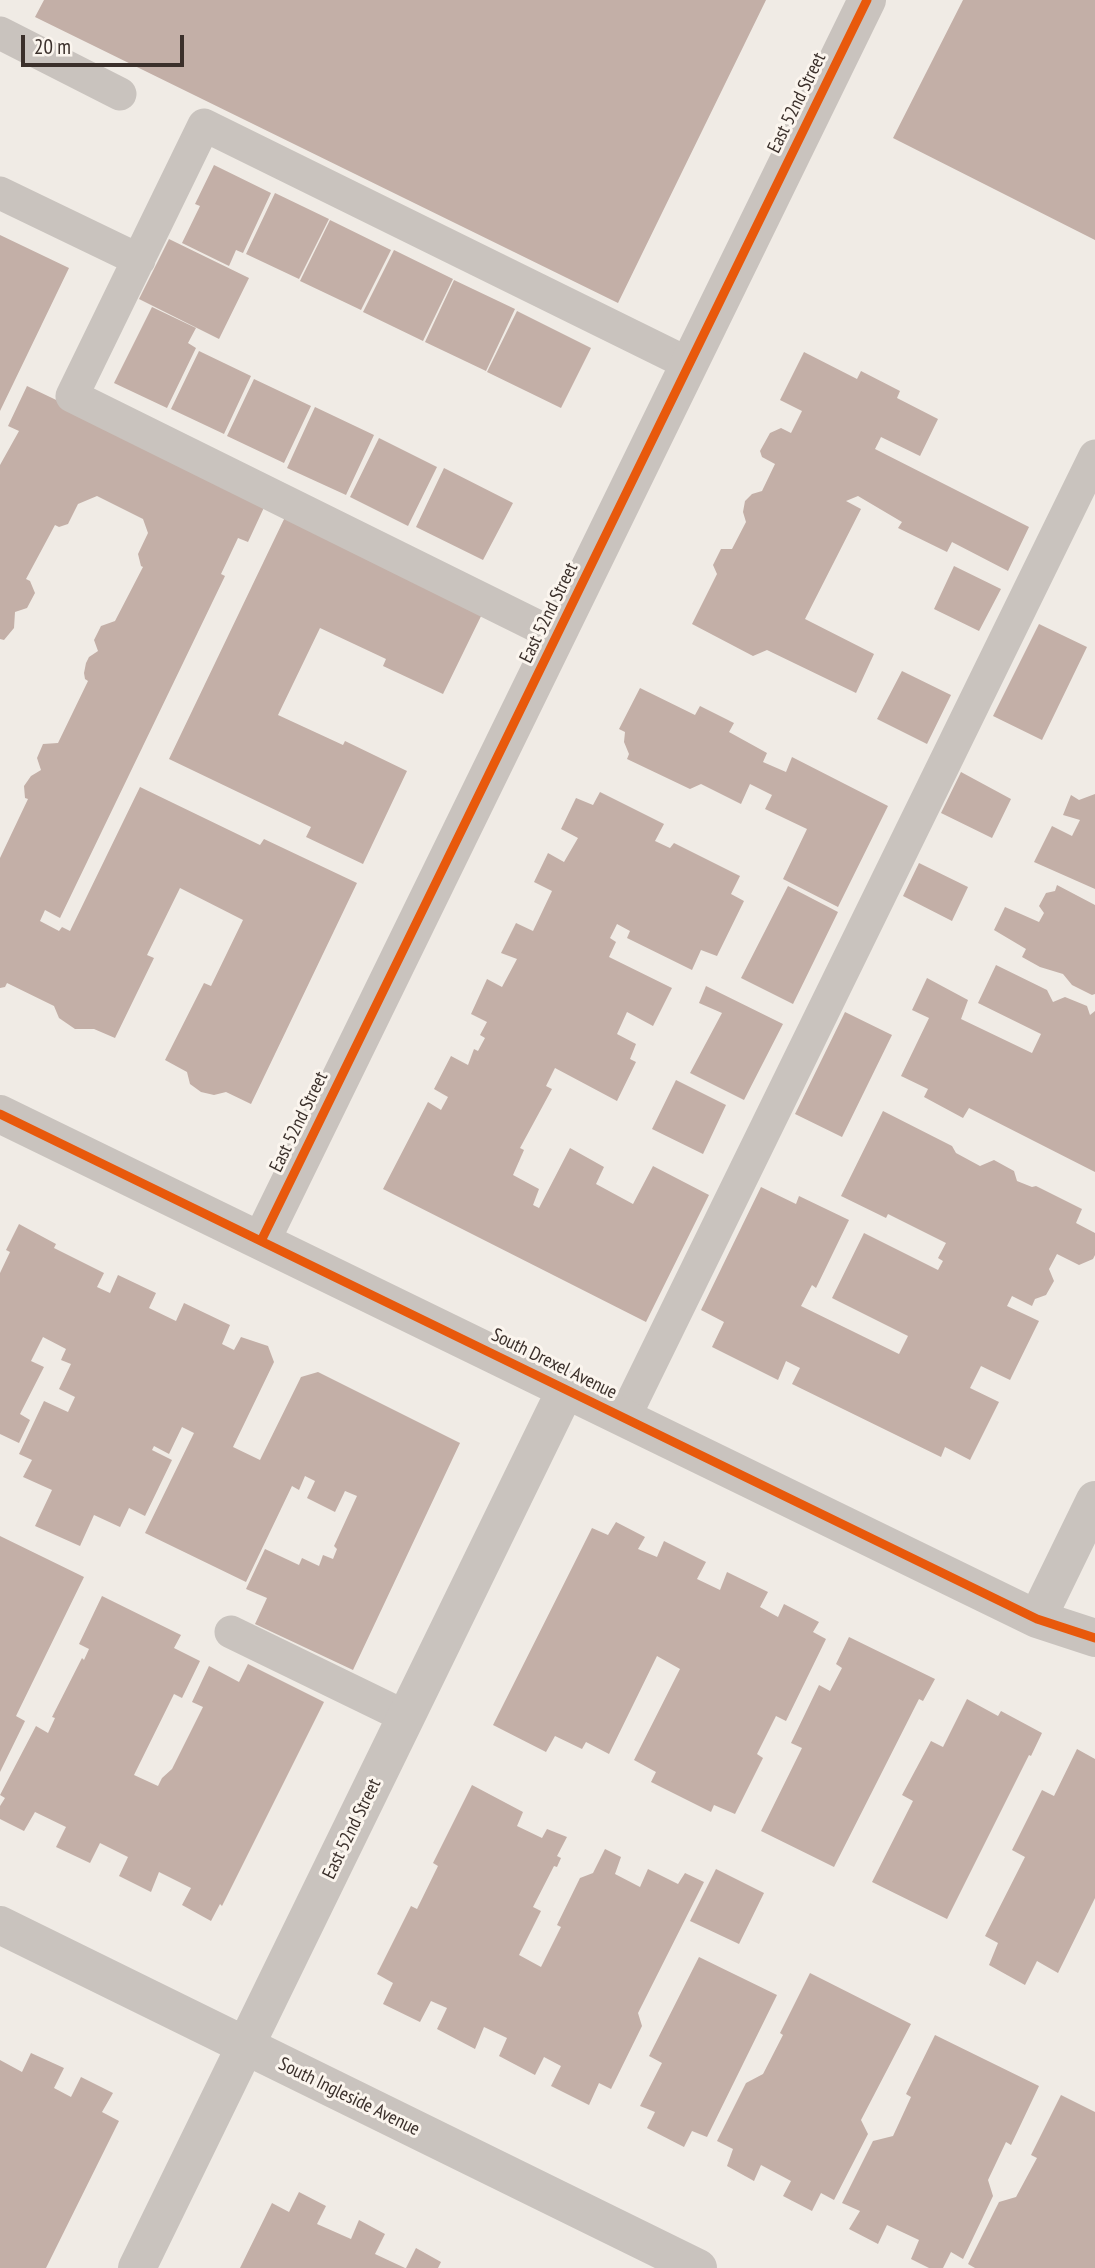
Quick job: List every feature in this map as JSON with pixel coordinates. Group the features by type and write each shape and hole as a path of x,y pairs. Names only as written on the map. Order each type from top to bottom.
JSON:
{"street":[{"name":"East 52nd Street","path":"261,1241 867,0"},
{"name":"South Drexel Avenue","path":"0,1114 1037,1619 1095,1638"},
{"name":"East 52nd Street","path":"137,2268 566,1389"},
{"path":"1037,1619 1095,1500"},
{"name":"South Drexel Avenue","path":"1037,1619 1095,1663"},
{"name":"South Ingleside Avenue","path":"0,1925 698,2268"}],"lane":[{"path":"0,33 120,94"},
{"path":"557,636 72,396 204,125 689,364"},
{"path":"0,194 139,260"},
{"path":"624,1418 1095,456"},
{"path":"231,1632 406,1717"}],"building":[{"path":"44,0 766,0 618,303 35,17"},
{"path":"963,0 1095,0 1095,240 893,138"},
{"path":"214,165 271,193 243,253 236,250 229,266 182,243 200,206 195,204"},
{"path":"275,193 329,219 299,279 246,254"},
{"path":"330,220 391,250 361,310 300,281"},
{"path":"0,235 69,268 0,411"},
{"path":"169,239 249,278 219,339 139,299"},
{"path":"394,250 453,279 423,341 363,312"},
{"path":"454,280 515,309 486,371 425,342"},
{"path":"152,307 196,328 188,343 196,348 167,408 114,383"},
{"path":"517,311 591,348 561,408 487,372"},
{"path":"199,351 251,376 224,434 171,409"},
{"path":"804,352 857,379 861,371 900,391 897,398 938,419 920,456 881,437 875,449 1029,527 1008,571 952,542 947,552 898,528 902,522 858,496 846,501 861,509 805,619 874,654 856,693 767,650 753,656 692,624 717,574 713,565 721,549 732,549 746,522 743,512 745,501 752,494 762,491 775,464 762,457 760,451 770,433 781,428 791,433 802,411 780,400"},
{"path":"254,379 311,406 284,463 227,436"},
{"path":"27,386 267,501 248,542 238,538 221,574 225,576 60,918 45,910 40,921 59,931 62,927 70,931 140,787 260,845 264,839 357,883 251,1104 226,1092 214,1095 201,1092 190,1084 187,1072 165,1060 204,983 211,986 243,920 180,888 147,955 154,958 115,1038 94,1029 75,1029 59,1018 54,1006 7,983 0,988 0,858 28,799 25,798 24,786 31,776 41,770 37,758 43,744 58,743 88,681 84,673 86,663 89,657 98,651 94,640 101,626 115,621 143,567 138,554 148,533 143,519 97,496 78,504 68,524 59,527 55,525 26,579 30,581 35,593 27,608 15,612 14,628 4,640 0,639 0,465 19,431 8,426"},
{"path":"315,407 374,435 346,495 287,468"},
{"path":"379,438 437,467 408,526 350,497"},
{"path":"444,468 513,503 483,560 416,527"},
{"path":"287,513 485,608 443,694 383,666 386,659 320,628 278,715 343,745 345,741 407,771 363,864 306,837 311,827 169,759"},
{"path":"954,566 1001,589 979,631 934,609"},
{"path":"1039,624 1087,647 1042,740 993,716"},
{"path":"902,671 951,695 927,744 877,719"},
{"path":"640,688 695,715 700,706 734,723 729,732 767,753 763,762 786,772 792,757 888,806 838,907 783,879 807,829 765,809 772,795 750,784 741,804 701,784 690,789 627,759 629,754 624,742 625,732 619,729"},
{"path":"961,772 1011,799 992,838 941,813"},
{"path":"600,792 664,824 655,841 670,848 674,843 740,876 731,894 744,901 717,956 701,950 692,970 627,938 630,931 617,924 610,938 616,942 609,957 672,988 653,1026 627,1012 617,1034 636,1044 630,1059 636,1062 617,1101 555,1068 546,1086 552,1089 520,1148 524,1150 513,1175 539,1189 533,1205 539,1208 570,1148 604,1167 596,1184 633,1204 653,1166 709,1195 646,1322 383,1189 428,1102 441,1110 448,1097 434,1089 451,1056 468,1065 474,1049 478,1051 485,1038 480,1035 487,1022 471,1014 487,979 502,987 517,959 501,953 516,923 533,931 552,891 534,882 548,853 564,862 578,838 561,829 576,798 593,805"},
{"path":"1095,794 1095,889 1034,862 1052,826 1072,836 1080,820 1063,815 1071,795 1079,800"},
{"path":"919,863 968,887 952,921 903,896"},
{"path":"1057,885 1095,905 1095,994 1092,995 1072,985 1063,974 1040,967 1022,957 1026,949 994,930 1005,907 1039,922 1044,913 1039,906 1046,893 1055,891"},
{"path":"788,886 838,912 793,1004 741,978"},
{"path":"996,965 1047,990 1053,1002 1065,997 1087,1006 1090,1015 1095,1011 1095,1172 969,1108 963,1118 924,1097 928,1089 901,1076 929,1018 912,1010 927,978 968,1000 961,1019 1032,1053 1041,1034 978,1003"},
{"path":"706,986 783,1024 744,1100 690,1073 722,1013 699,1003"},
{"path":"845,1012 892,1035 842,1137 795,1114"},
{"path":"676,1080 726,1105 703,1154 652,1129"},
{"path":"883,1111 952,1146 956,1153 980,1166 994,1160 1014,1171 1017,1181 1036,1186 1082,1209 1076,1223 1095,1233 1093,1259 1079,1265 1057,1254 1049,1269 1054,1281 1046,1295 1035,1299 1032,1306 1012,1296 1007,1306 1039,1321 1010,1380 981,1366 970,1388 999,1402 970,1460 945,1447 941,1457 792,1384 800,1368 786,1361 778,1380 712,1347 724,1322 701,1310 761,1187 796,1204 799,1196 849,1220 816,1288 812,1285 801,1306 899,1354 908,1336 832,1298 864,1233 938,1270 943,1261 938,1258 946,1243 888,1214 886,1218 841,1196"},
{"path":"19,1224 56,1244 54,1248 104,1273 97,1287 110,1293 118,1275 156,1293 149,1308 176,1321 184,1303 230,1325 222,1344 234,1350 241,1337 268,1346 274,1362 233,1447 260,1460 301,1377 318,1372 460,1443 353,1670 255,1624 267,1598 246,1589 265,1549 299,1565 302,1558 319,1566 323,1555 333,1559 337,1549 334,1546 357,1496 345,1491 335,1512 307,1498 315,1481 305,1476 299,1490 292,1486 246,1582 145,1533 194,1433 182,1427 169,1454 154,1446 152,1450 172,1460 145,1516 129,1508 120,1527 94,1515 80,1546 35,1526 52,1490 23,1477 32,1460 19,1454 44,1401 68,1412 75,1397 59,1389 71,1364 61,1360 66,1349 43,1337 31,1361 44,1367 20,1414 30,1420 19,1443 0,1434 0,1273 10,1252 6,1250"},
{"path":"616,1522 645,1537 638,1549 657,1557 664,1541 706,1562 697,1579 720,1590 727,1572 768,1592 760,1607 778,1617 784,1604 819,1622 813,1632 826,1639 786,1721 776,1716 757,1754 763,1758 735,1814 714,1805 711,1812 651,1782 656,1772 634,1760 680,1669 657,1656 609,1754 586,1742 582,1749 555,1736 546,1752 493,1725 592,1528 608,1535"},
{"path":"0,1536 84,1577 16,1716 25,1721 0,1772"},
{"path":"102,1596 181,1635 174,1648 200,1661 182,1698 174,1694 134,1775 158,1786 172,1769 203,1707 192,1702 209,1666 239,1682 248,1664 324,1702 222,1906 220,1904 211,1921 182,1905 191,1888 159,1872 151,1892 119,1876 128,1857 100,1843 90,1863 56,1847 66,1827 35,1812 24,1831 0,1819 0,1806 5,1798 0,1795 36,1726 48,1733 55,1718 52,1717 82,1658 84,1660 89,1649 79,1644"},
{"path":"849,1637 935,1679 923,1701 919,1699 834,1867 761,1831 802,1748 791,1743 819,1685 830,1691 842,1668 836,1664"},
{"path":"967,1699 998,1716 1001,1711 1042,1733 947,1919 872,1882 913,1801 902,1795 931,1741 943,1747"},
{"path":"1077,1749 1095,1759 1095,1898 1058,1973 1037,1961 1025,1985 989,1965 998,1943 985,1936 1025,1857 1012,1850 1042,1790 1054,1796"},
{"path":"472,1785 523,1812 517,1826 542,1838 547,1829 567,1837 557,1856 561,1858 557,1867 554,1866 533,1907 541,1911 519,1955 541,1967 561,1927 557,1925 580,1878 593,1873 605,1849 621,1857 615,1874 640,1887 648,1869 678,1884 685,1873 704,1882 638,2013 642,2026 611,2089 599,2083 589,2105 551,2086 561,2066 544,2057 535,2075 499,2056 507,2038 484,2027 475,2049 437,2029 447,2008 431,2001 420,2022 383,2004 393,1983 377,1974 411,1906 417,1909 438,1866 433,1863"},
{"path":"716,1869 764,1893 739,1944 690,1921"},
{"path":"699,1957 777,1995 707,2137 692,2131 684,2147 647,2128 655,2112 640,2106 662,2063 649,2056"},
{"path":"810,1973 911,2024 861,2120 868,2134 834,2200 821,2193 812,2211 783,2196 791,2181 761,2165 754,2181 727,2166 733,2149 717,2141 746,2083 763,2074"},
{"path":"935,2035 1039,2086 1011,2145 1006,2142 988,2180 993,2196 963,2259 951,2252 943,2268 929,2268 911,2259 919,2240 887,2225 878,2244 849,2229 860,2211 842,2203 873,2141 893,2136 911,2097 906,2094"},
{"path":"31,2053 64,2068 54,2088 71,2097 81,2077 113,2093 102,2112 119,2121 46,2268 0,2268 0,2060 22,2072"},
{"path":"1061,2095 1095,2112 1095,2268 975,2268 968,2264 999,2202 1016,2197 1037,2158 1031,2155"},
{"path":"299,2192 326,2206 317,2224 351,2239 359,2220 385,2234 375,2254 405,2268 240,2268 272,2203 289,2212"},
{"path":"416,2248 441,2262 438,2268 406,2268"}],"cycle path":[{"path":"261,1241 867,0"},
{"path":"0,1114 1037,1619 1095,1638"}]}
